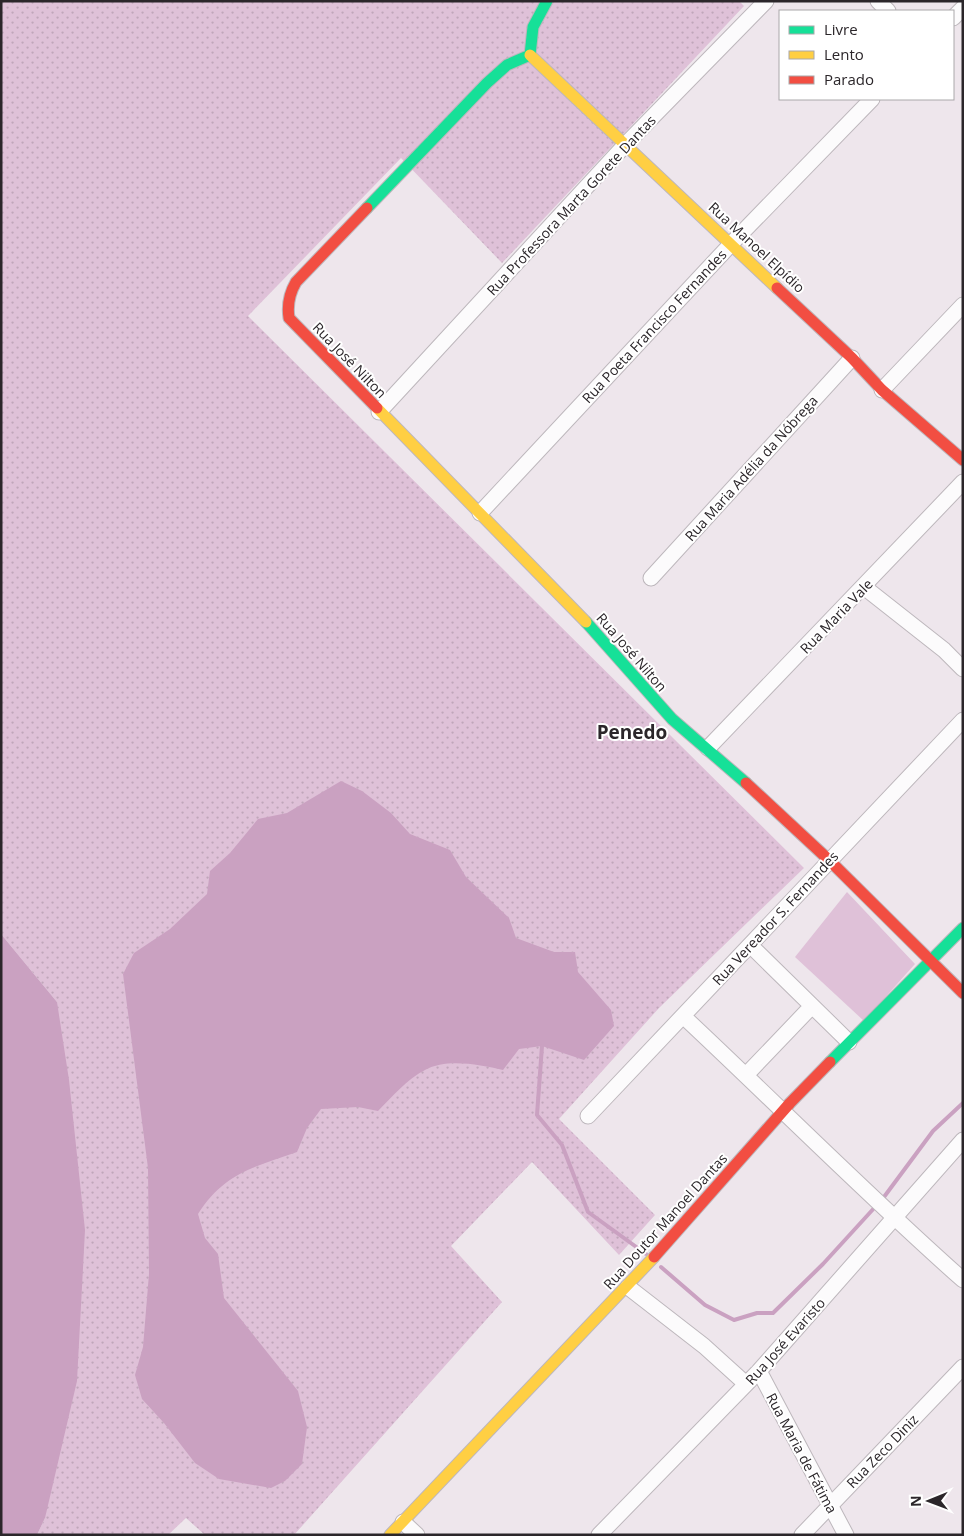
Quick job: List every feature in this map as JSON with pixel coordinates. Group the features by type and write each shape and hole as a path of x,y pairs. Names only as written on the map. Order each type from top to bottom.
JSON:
{"street":[{"path":"530,55 530,35 539,10 547,1"},
{"name":"Rua Professora Marta Gorete Dantas","path":"379,412 626,144 766,1"},
{"path":"878,1 887,10"},
{"path":"954,17 963,8"},
{"name":"Rua Manoel Elpídio","path":"530,55 852,358 882,390 963,460"},
{"name":"Rua José Nilton","path":"530,55 508,65 487,83 296,282 290,293 287,311 289,318 597,634 667,714 708,748 830,861 963,993"},
{"name":"Rua Poeta Francisco Fernandes","path":"480,513 731,244 871,100"},
{"path":"882,390 963,305"},
{"name":"Rua Maria Adélia da Nóbrega","path":"651,578 852,358"},
{"name":"Rua Maria Vale","path":"708,748 963,482"},
{"path":"864,587 944,650 963,669"},
{"name":"Rua Vereador S. Fernandes","path":"588,1116 963,720"},
{"name":"Rua Doutor Manoel Dantas","path":"390,1535 628,1287 783,1110 963,928"},
{"path":"750,945 849,1042"},
{"path":"746,1075 812,1006"},
{"path":"683,1016 783,1110 872,1198 963,1280"},
{"name":"Rua José Evaristo","path":"599,1535 758,1371 889,1214 963,1140"},
{"path":"628,1287 704,1346 746,1384"},
{"name":"Rua Zeco Diniz","path":"802,1535 963,1366"},
{"name":"Rua Maria de Fátima","path":"758,1371 846,1535"},
{"path":"402,1522 417,1535"}],"shaded area":[{"path":"1,1 739,1 744,6 502,263 401,158 248,316 804,868 659,1008 559,1119 655,1215 619,1255 532,1162 451,1246 502,1302 294,1535 205,1535 186,1518 168,1535 37,1535 45,1518 57,1002 1,934"},
{"path":"341,781 362,791 391,813 410,834 450,850 466,877 509,918 516,938 554,952 575,952 578,972 611,1010 614,1026 584,1060 542,1046 519,1049 503,1070 453,1063 434,1066 406,1083 378,1111 358,1107 321,1109 307,1128 297,1152 241,1173 218,1189 208,1200 198,1214 205,1238 218,1254 224,1298 298,1391 307,1427 302,1464 285,1481 271,1488 219,1479 195,1463 164,1423 142,1399 135,1375 143,1347 149,1274 148,1168 123,974 134,953 170,929 207,894 210,871 230,853 258,819 287,813"},
{"path":"847,892 915,964 864,1021 795,957"},
{"path":"1,934 57,1002 69,1080 85,1230 77,1381 45,1518 37,1535 1,1535"}],"waterway":[{"path":"542,1046 537,1115 562,1145 588,1212 646,1254"},
{"path":"881,1201 933,1131 963,1103"},
{"path":"661,1267 705,1305 734,1320 757,1313 773,1313 823,1264 876,1206"}],"traffic: fast":[{"path":"367,208 487,83 507,65 530,55 533,27 547,1"},
{"path":"586,622 672,719 746,783"},
{"path":"830,1062 963,928"}],"traffic: slow":[{"path":"530,55 777,288"},
{"path":"377,408 586,622"},
{"path":"390,1535 654,1257"}],"traffic: jam":[{"path":"367,208 296,282 290,295 288,313 289,318 377,408"},
{"path":"777,288 852,358 882,390 963,460"},
{"path":"746,783 830,861 963,993"},
{"path":"654,1257 790,1103 830,1062"}],"district":[{"name":"Penedo","path":"632,732"}]}
